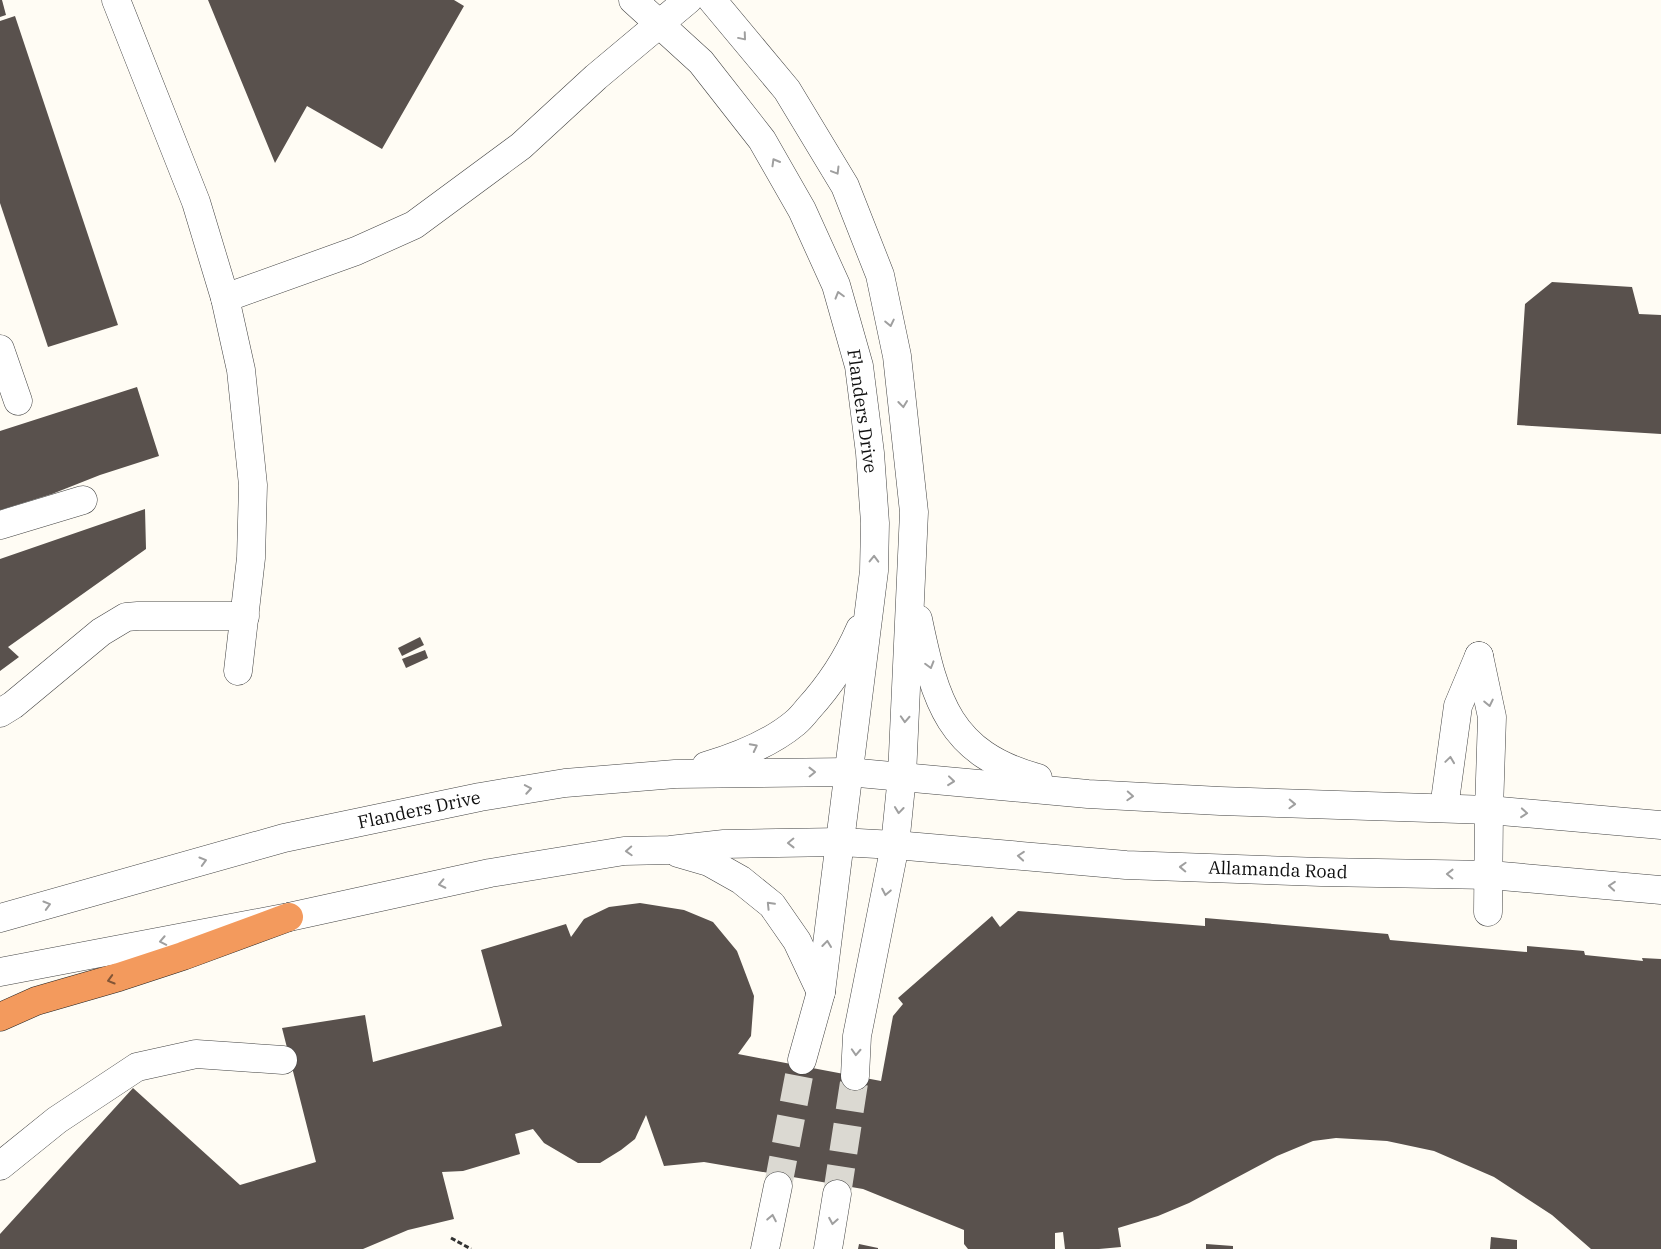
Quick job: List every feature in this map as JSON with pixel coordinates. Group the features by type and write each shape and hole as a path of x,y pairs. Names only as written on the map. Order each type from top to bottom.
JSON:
{"highway":[{"path":"0,1018 36,1001 183,956 288,917"}],"street":[{"path":"116,0 196,202 225,298 241,370 253,485 251,558 238,670"},
{"name":"Flanders Drive","path":"633,0 701,62 762,140 802,210 836,285 859,366 870,453 875,523 874,571 821,992 802,1060"},
{"path":"225,298 356,250 414,225 521,146 596,77 688,0"},
{"path":"712,0 787,90 845,186 880,275 897,356 909,449 914,512 902,776 895,845 857,1036 855,1076"},
{"path":"0,348 18,401"},
{"path":"0,524 83,500"},
{"path":"911,583 922,637 940,699 953,725 966,740 999,765 1088,794"},
{"path":"675,774 720,762 746,752 796,723 831,682 851,649 869,607"},
{"path":"0,713 14,705 101,632 126,617 245,616"},
{"path":"1444,808 1458,706 1479,656 1492,717 1488,912"},
{"name":"Flanders Drive","path":"0,918 294,836 480,797 564,783 675,774 848,772 902,776"},
{"path":"902,776 1088,794 1220,802 1489,810 1661,825"},
{"path":"0,972 288,917 490,873 624,851 670,850 724,844 840,842 895,845"},
{"name":"Allamanda Road","path":"895,845 1126,865 1311,872 1490,875 1661,890"},
{"path":"670,850 709,862 742,880 772,905 797,941 821,992"},
{"path":"0,1166 57,1120 137,1067 196,1054 283,1060"},
{"path":"765,1249 778,1186"},
{"path":"828,1249 838,1194"}],"path":[{"path":"451,1238 471,1249"}],"building":[{"path":"0,0 2,0 6,15 0,17"},
{"path":"208,0 454,0 464,6 382,149 307,106 275,163"},
{"path":"15,16 118,325 48,347 0,203 0,21"},
{"path":"1552,282 1632,287 1639,314 1661,315 1661,434 1517,425 1525,304"},
{"path":"137,387 159,456 100,475 52,494 0,510 0,431"},
{"path":"145,509 146,549 8,647 19,657 0,671 0,559"},
{"path":"420,637 424,645 402,656 398,648"},
{"path":"425,650 428,658 406,668 402,659"},
{"path":"640,903 684,910 713,922 737,951 754,996 751,1036 738,1054 881,1081 893,1016 903,1004 898,998 992,916 1000,927 1018,911 1205,926 1205,918 1388,934 1390,940 1527,952 1527,946 1584,951 1585,955 1643,961 1642,958 1661,959 1661,1249 1591,1249 1552,1215 1494,1177 1434,1151 1387,1141 1336,1138 1313,1141 1277,1156 1189,1203 1158,1216 1118,1228 1121,1247 1065,1249 1063,1232 1055,1233 1055,1249 968,1249 964,1244 964,1230 863,1189 704,1162 664,1166 646,1115 635,1139 600,1163 578,1163 544,1143 533,1129 515,1134 520,1154 463,1171 442,1172 454,1219 408,1230 363,1249 0,1249 0,1234 133,1088 240,1185 316,1162 282,1028 365,1015 373,1062 502,1026 481,950 566,924 571,937 584,919 609,907"},
{"path":"1491,1237 1517,1240 1517,1249 1490,1249"},
{"path":"859,1244 878,1248 878,1249 858,1249"},
{"path":"1206,1244 1233,1246 1233,1249 1206,1249"}],"tunnel":[{"path":"778,1186 802,1060"},
{"path":"837,1194 855,1076"}]}
